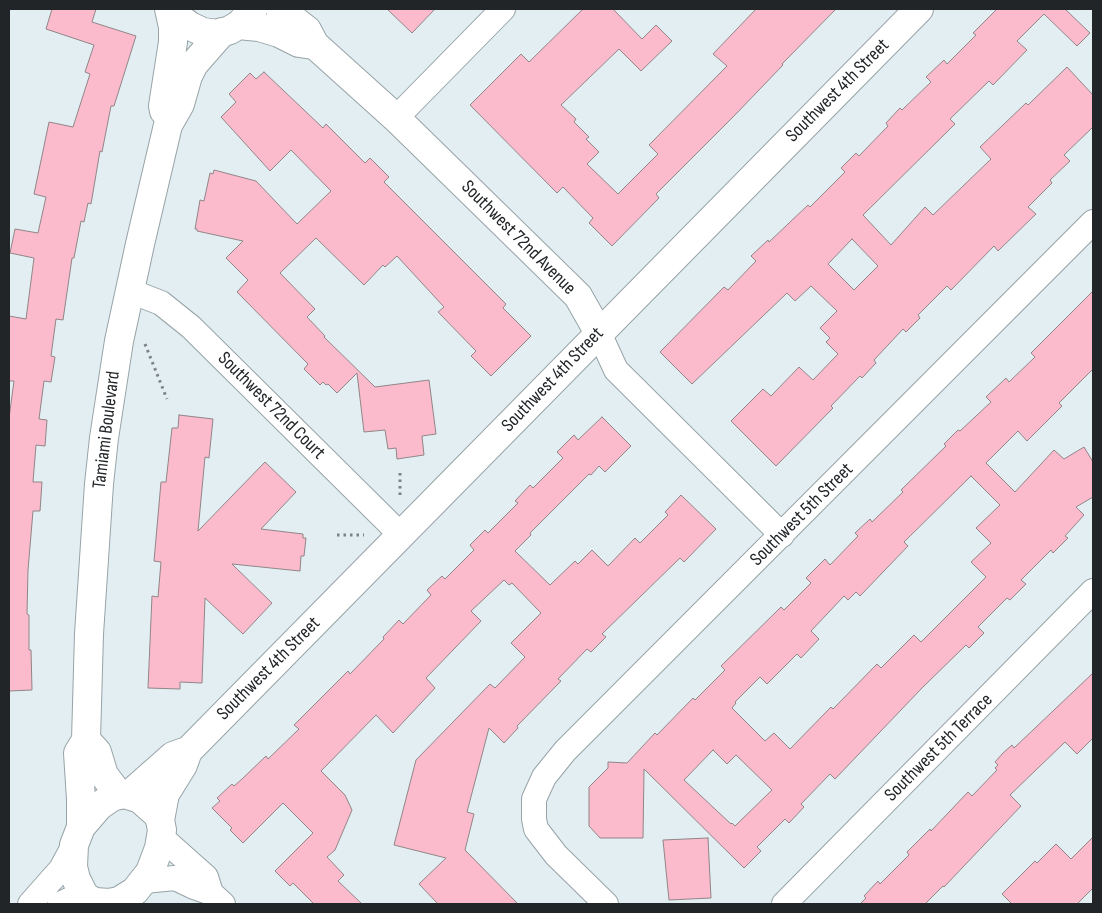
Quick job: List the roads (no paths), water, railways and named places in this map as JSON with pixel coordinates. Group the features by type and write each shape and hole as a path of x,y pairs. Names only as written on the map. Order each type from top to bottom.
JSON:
{"street":[{"name":"Tamiami Boulevard","path":"168,125 163,106 173,42 170,9"},
{"name":"Southwest 72nd Avenue","path":"173,9 190,26 203,32 218,34 238,22 279,33 299,43 315,45"},
{"name":"Southwest 72nd Avenue","path":"280,9 307,30 315,45 396,118 578,296 616,370 782,535"},
{"path":"396,118 503,9"},
{"name":"Southwest 4th Street","path":"161,828 165,794 183,765 188,751 919,9"},
{"name":"Tamiami Boulevard","path":"78,836 81,799 78,753 86,740 89,634 99,484 111,391 130,291 168,125 180,104 188,76 194,64 238,22"},
{"name":"Southwest 5th Street","path":"606,904 548,846 536,829 534,799 544,777 554,764 1093,222"},
{"name":"Southwest 72nd Court","path":"130,291 161,303 191,327 401,535"},
{"name":"Southwest 5th Terrace","path":"784,904 1093,591"},
{"path":"86,740 97,752 104,775 124,794 140,799 151,807 161,828 206,877 217,899"},
{"name":"Southwest 4th Street","path":"124,794 173,756 188,751"},
{"path":"30,904 61,868 78,836 99,806 124,794"},
{"path":"78,836 74,866 80,900 102,903 123,902 144,882 155,860 161,828"},
{"path":"144,882 176,878 217,899"}]}
